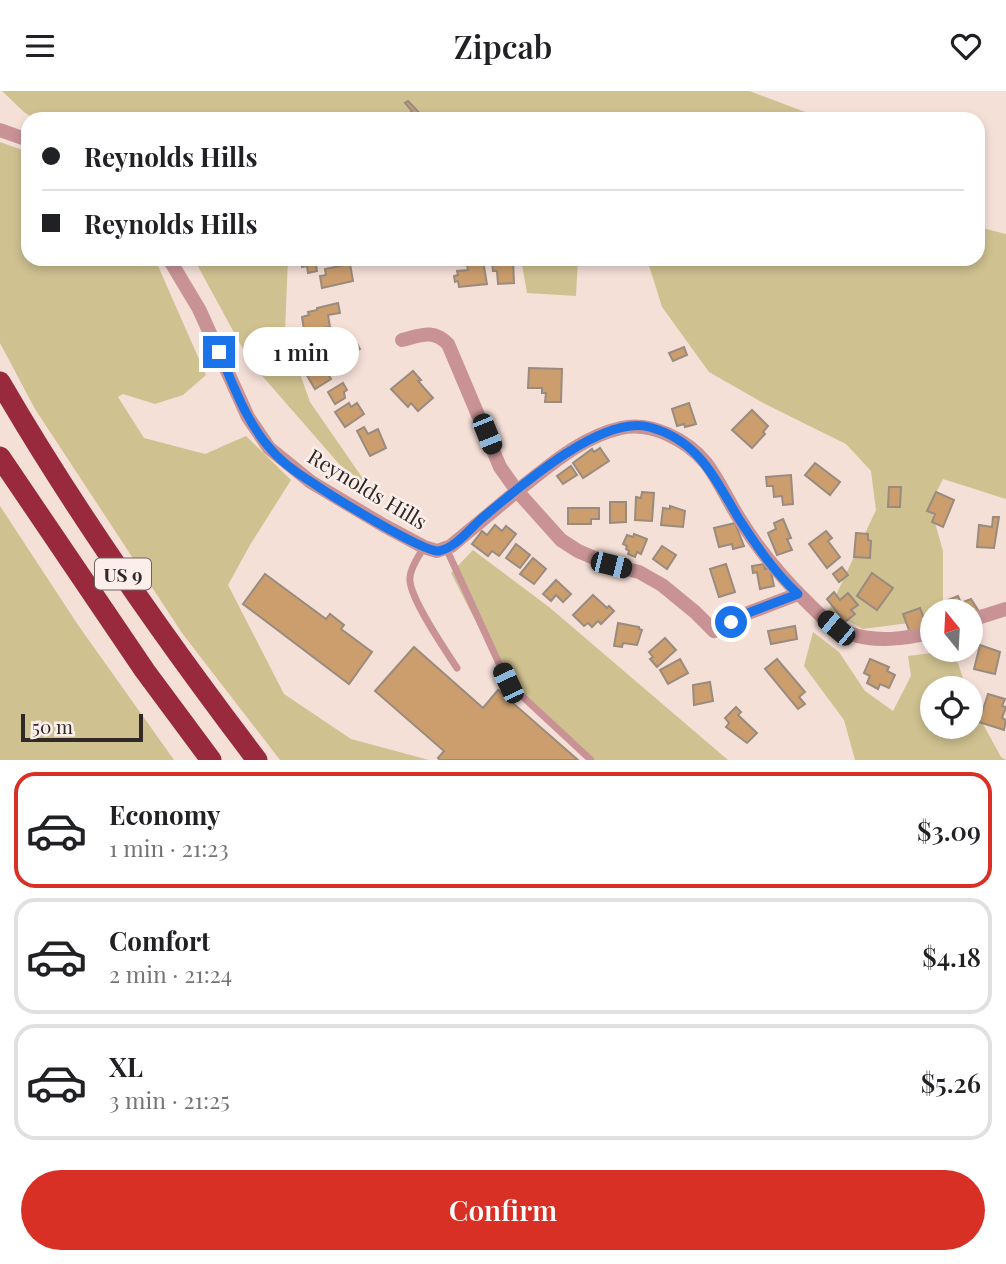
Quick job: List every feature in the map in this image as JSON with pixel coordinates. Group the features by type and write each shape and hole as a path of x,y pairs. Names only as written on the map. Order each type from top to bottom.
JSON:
{"highway":[{"name":"US 9","path":"0,382 41,449 175,650 257,760"},
{"name":"US 9","path":"0,457 138,661 211,760"}],"street":[{"path":"0,129 21,137"},
{"name":"Reynolds Hills","path":"173,266 199,309 248,417 269,448 311,482 424,547 437,551 446,548 578,445 623,427 647,426 686,446 706,463 741,521 782,579 836,628 876,640 920,634"},
{"path":"402,340 427,334 440,336 448,344 500,467 517,491 561,540 578,551 611,565 639,572 662,585 714,631 748,613 798,594"},
{"path":"984,617 1006,609"}],"lane":[{"path":"424,547 409,579 428,622 457,668"},
{"path":"446,548 508,683 591,760"}],"shaded area":[{"path":"2,91 749,91 805,112 24,112"},
{"path":"0,142 21,150 21,266 158,266 206,375 183,395 155,404 123,394 118,397 144,438 205,454 246,436 291,480 228,585 284,694 351,739 429,760 280,760 182,633 35,409 0,343"},
{"path":"985,229 1006,234 1006,499 943,479 930,505 943,551 943,599 920,599 920,619 863,629 829,610 876,510 871,471 846,444 765,404 709,372 662,307 649,266 985,266"},
{"path":"198,266 288,266 285,331 310,402 368,486 340,465 250,362"},
{"path":"522,266 578,266 576,296 527,293"},
{"path":"0,506 78,625 174,760 0,760"},
{"path":"473,550 549,607 728,760 595,760 537,710 495,659 451,573"},
{"path":"813,632 839,652 865,691 893,711 911,676 908,656 920,654 920,662 957,662 962,676 920,676 920,739 983,739 983,724 1001,757 1006,760 855,760 844,720 804,666"}],"building":[{"path":"408,101 418,112 411,112 405,103"},
{"path":"307,266 316,266 317,271 308,273"},
{"path":"350,266 353,281 322,288 320,276 326,275 325,269"},
{"path":"467,266 484,266 487,284 459,287 454,276 458,275 457,271 468,270"},
{"path":"492,266 513,266 514,283 498,284 497,271 493,271"},
{"path":"338,303 340,313 328,315 330,327 304,330 302,317 309,315 308,312"},
{"path":"346,334 350,340 353,338 360,349 340,360 334,350 341,346 337,340"},
{"path":"684,347 687,355 673,361 669,353"},
{"path":"315,353 331,379 315,389 299,362"},
{"path":"529,368 562,369 561,402 545,402 546,393 542,393 542,388 528,388"},
{"path":"413,371 433,398 418,411 411,403 408,407 391,389"},
{"path":"343,383 347,390 344,392 345,398 335,404 328,392"},
{"path":"349,403 351,407 357,403 364,414 345,427 335,412"},
{"path":"689,403 696,424 677,426 672,409"},
{"path":"752,410 768,426 763,432 765,434 752,448 732,430"},
{"path":"364,427 368,434 378,429 386,448 370,456 357,431"},
{"path":"600,448 609,461 583,478 573,463 592,449 594,452"},
{"path":"815,463 840,482 830,495 805,475"},
{"path":"571,466 577,475 563,484 557,476"},
{"path":"791,475 793,504 783,505 782,496 774,497 773,486 767,486 766,477"},
{"path":"889,487 901,487 900,507 888,507"},
{"path":"642,492 654,493 652,521 635,520 636,497 641,498"},
{"path":"936,492 954,500 943,527 932,522 935,514 927,511"},
{"path":"610,502 626,502 626,522 610,523"},
{"path":"670,506 685,511 683,527 661,525 663,508 670,509"},
{"path":"568,508 599,508 599,519 591,519 591,524 568,524"},
{"path":"993,517 999,517 994,548 977,547 979,525 992,527"},
{"path":"783,519 791,538 787,539 792,550 777,555 768,533 776,529 774,523"},
{"path":"735,523 744,546 733,549 732,544 719,547 714,528"},
{"path":"495,525 502,531 506,526 516,534 499,556 492,551 488,556 472,544 482,531 487,535"},
{"path":"826,531 832,538 828,541 840,557 827,568 809,544"},
{"path":"856,533 868,534 868,540 871,541 870,558 854,557"},
{"path":"634,534 647,539 641,554 637,552 635,557 628,554 627,546 623,544 627,535 633,537"},
{"path":"516,544 530,555 520,568 506,558"},
{"path":"662,546 676,555 667,569 653,559"},
{"path":"533,558 546,569 534,584 520,574"},
{"path":"726,564 735,592 719,597 710,569"},
{"path":"764,564 765,569 770,568 774,586 760,589 757,572 753,573 752,566"},
{"path":"842,567 848,575 839,582 833,574"},
{"path":"872,573 893,588 877,610 857,596"},
{"path":"265,574 326,619 330,614 344,625 341,629 372,652 349,684 243,604"},
{"path":"556,580 571,594 563,602 556,595 551,601 543,594"},
{"path":"834,592 840,600 848,593 858,605 851,610 855,614 845,622 827,599"},
{"path":"593,595 614,611 601,624 598,621 592,627 588,623 584,626 573,615"},
{"path":"920,608 920,635 912,638 903,614"},
{"path":"618,623 642,630 637,645 623,643 622,647 614,646"},
{"path":"795,626 797,639 771,644 768,631"},
{"path":"665,638 676,650 657,667 650,659 653,657 649,652"},
{"path":"984,646 1000,652 995,674 974,669 976,662 984,661"},
{"path":"414,647 483,708 498,690 578,760 440,760 438,758 444,751 375,691"},
{"path":"680,659 688,673 668,684 660,670"},
{"path":"777,659 805,692 799,697 805,704 798,709 765,669"},
{"path":"870,659 889,667 887,671 895,675 889,688 880,684 878,689 867,683 870,676 864,673"},
{"path":"710,682 713,701 694,705 693,685"},
{"path":"988,694 1005,699 1002,706 1006,707 1002,718 1006,720 1004,730 983,723 983,710"},
{"path":"736,707 741,712 738,715 757,733 747,743 726,727 729,723 725,718"}],"route":[{"path":"219,352 248,417 269,448 311,482 383,525 437,551 451,546 484,517 578,445 623,427 647,426 670,436 706,463 741,521 782,579 798,594 731,622"}]}
